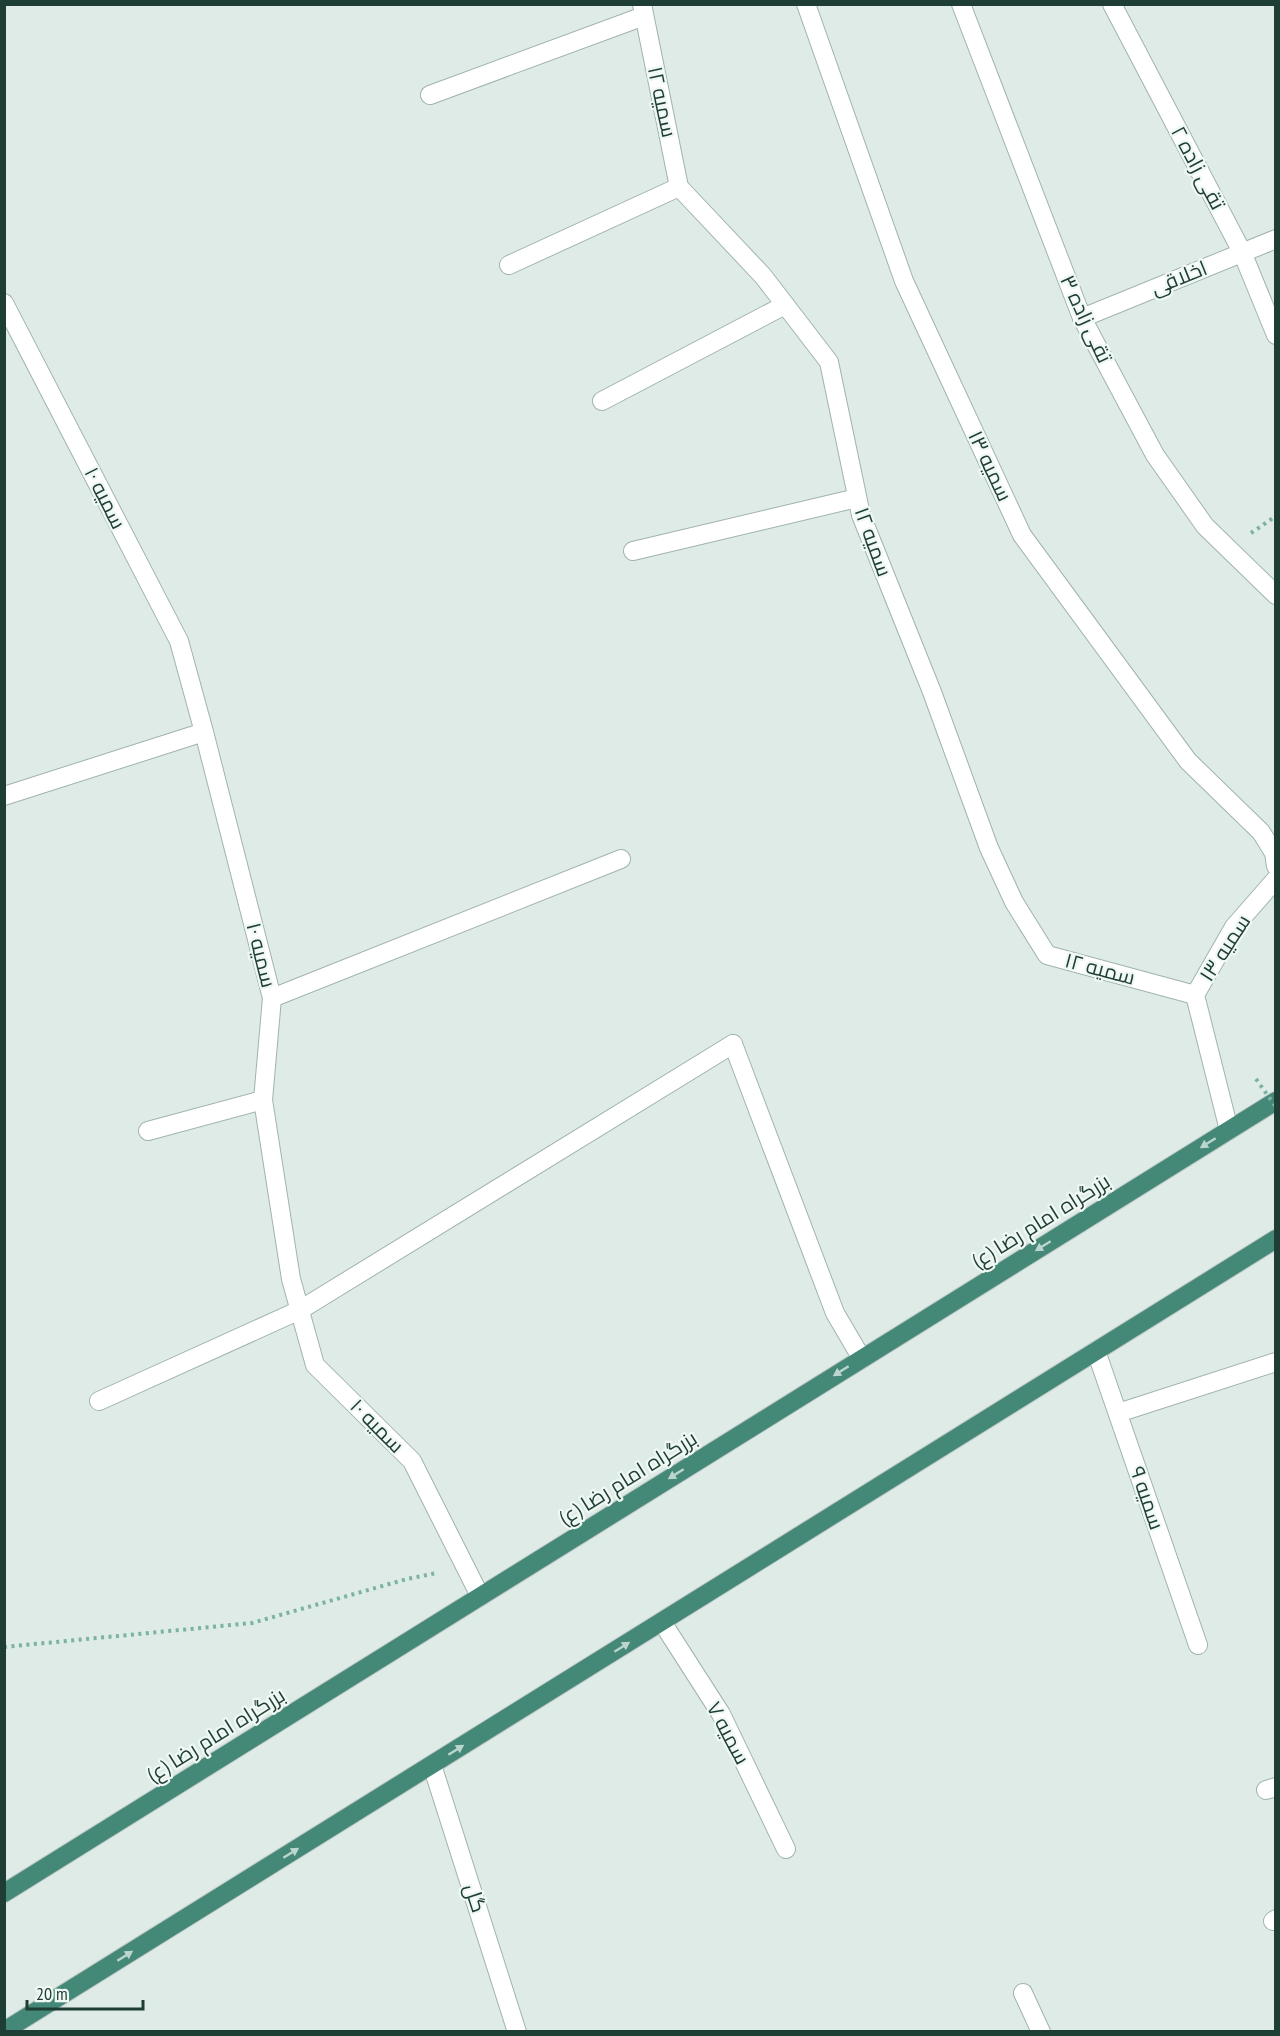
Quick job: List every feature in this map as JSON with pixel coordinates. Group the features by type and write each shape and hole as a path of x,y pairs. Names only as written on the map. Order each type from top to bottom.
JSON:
{"highway":[{"name":"بزرگراه امام رضا (ع)","path":"4,1893 1275,1101"},
{"path":"4,2031 1275,1239"}],"street":[{"name":"سمیه ۱۳","path":"806,4 904,280 1022,536 1188,761 1261,832 1274,853 1275,867"},
{"name":"تقی زاده ۳","path":"961,4 1082,318 1155,455 1205,526 1275,595"},
{"name":"تقی زاده ۲","path":"1112,4 1242,252 1275,335"},
{"path":"430,95 643,10"},
{"name":"سمیه ۱۲","path":"643,10 679,187 763,276 829,362 861,514 932,692 989,848 1014,902 1047,956 1195,995"},
{"path":"509,266 679,187"},
{"name":"اخلاقی","path":"1082,318 1275,240"},
{"name":"سمیه ۱۰","path":"4,303 179,641 272,998 263,1100 291,1279 315,1365 412,1461 480,1596"},
{"path":"602,401 785,305"},
{"path":"633,551 857,498"},
{"path":"4,796 204,732"},
{"path":"272,998 621,859"},
{"name":"سمیه ۱۳","path":"1229,1130 1195,995 1234,927 1275,879"},
{"path":"99,1401 300,1310 733,1044 835,1313 862,1359"},
{"path":"148,1131 263,1100"},
{"name":"سمیه ۹","path":"1096,1351 1198,1645"},
{"path":"1118,1413 1275,1362"},
{"name":"سمیه ۷","path":"662,1622 721,1714 786,1849"},
{"name":"گل","path":"432,1765 517,2031"},
{"path":"1023,1993 1041,2031"}],"path":[{"path":"1256,1079 1275,1107"},
{"path":"4,1647 252,1623 407,1579 466,1567"}]}
